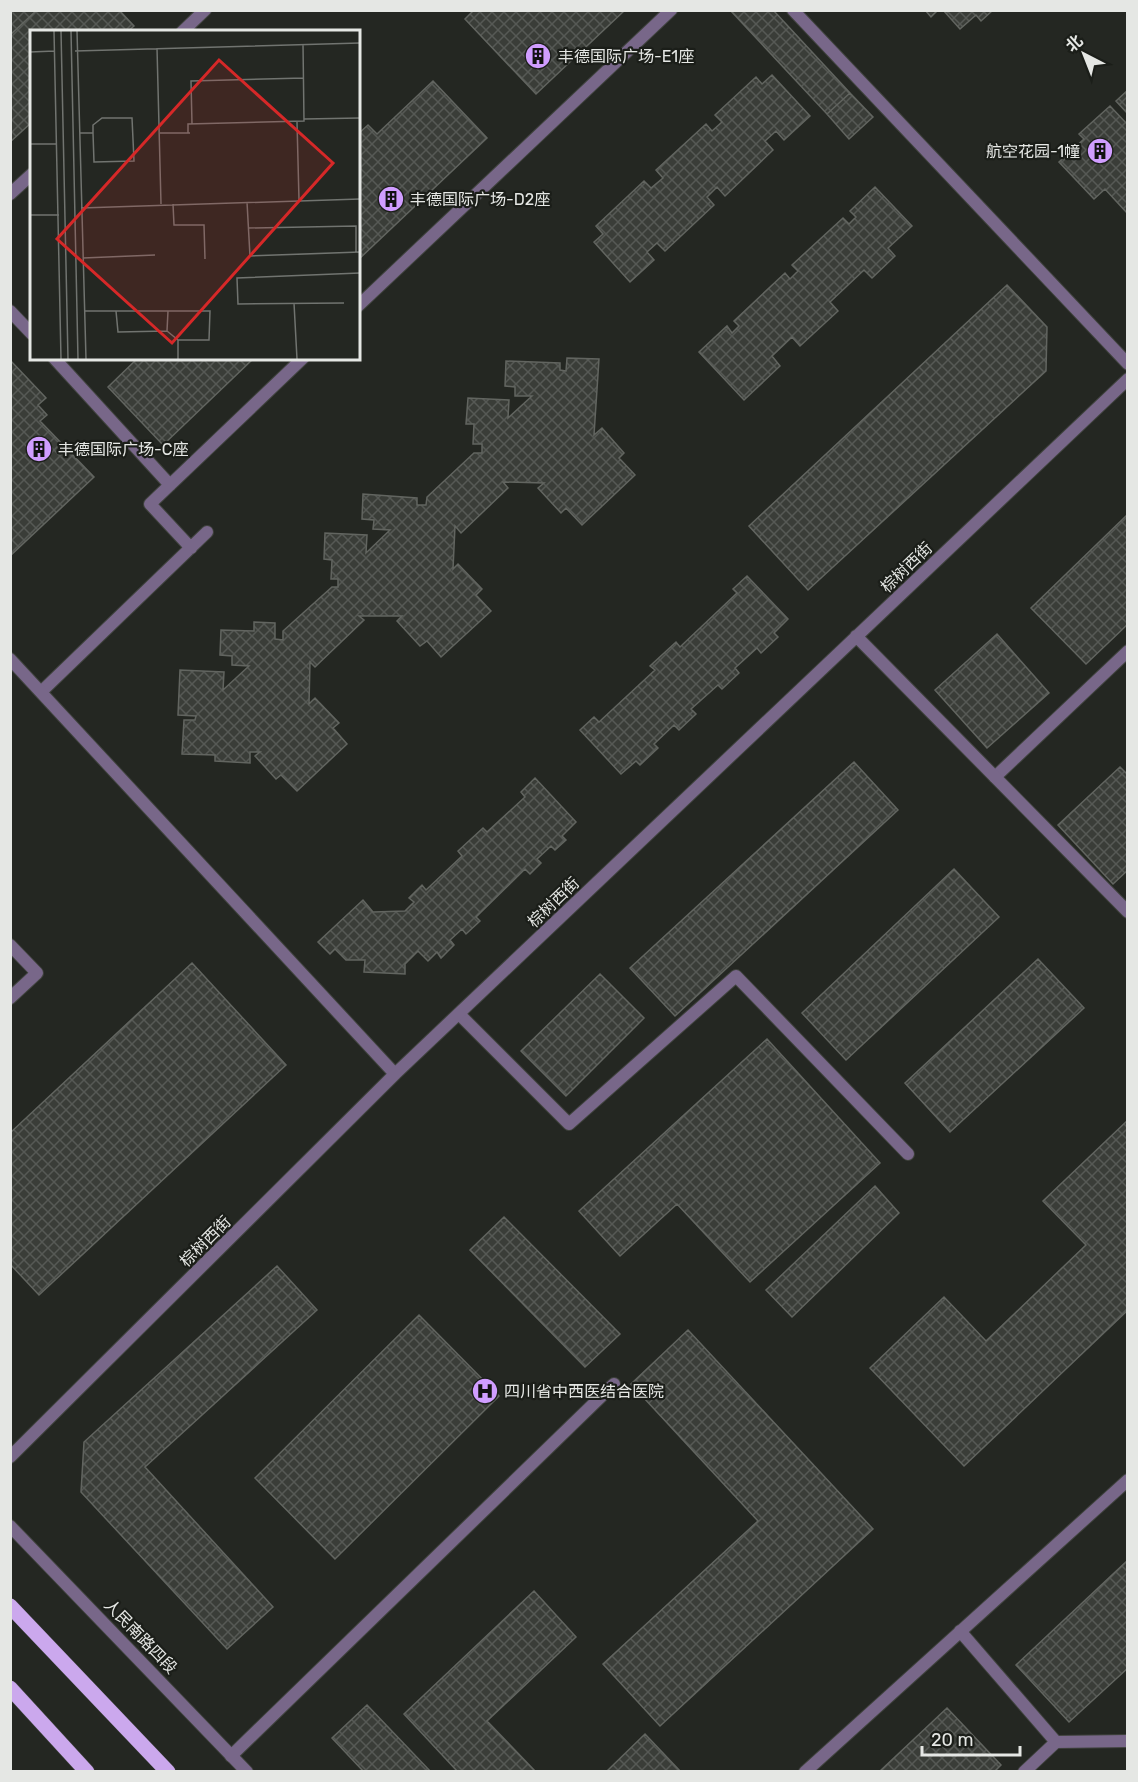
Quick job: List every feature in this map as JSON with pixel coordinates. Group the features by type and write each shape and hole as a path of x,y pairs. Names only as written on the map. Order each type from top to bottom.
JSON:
{"main road":[{"path":"10,1606 168,1772"},
{"path":"10,1688 87,1772"}],"street":[{"path":"184,30 205,10"},
{"path":"360,304 671,10"},
{"path":"793,10 1128,364"},
{"path":"10,194 30,176"},
{"path":"10,311 30,332"},
{"path":"56,360 170,485"},
{"path":"192,548 150,504 301,360"},
{"name":"棕树西街","path":"10,1457 395,1074 1128,379"},
{"path":"42,691 207,532"},
{"path":"856,636 1128,912"},
{"path":"995,777 1128,651"},
{"path":"10,659 395,1074"},
{"path":"10,945 37,973 10,998"},
{"path":"459,1014 569,1124 736,976 908,1154"},
{"path":"231,1755 614,1384"},
{"path":"805,1772 1128,1480"},
{"name":"人民南路四段","path":"10,1526 247,1772"},
{"path":"960,1631 1056,1742"},
{"path":"1024,1772 1056,1742 1128,1741"}],"building":[{"path":"10,10 37,10 10,35"},
{"path":"37,10 119,10 134,26 129,30 30,30 30,124 10,142 10,35"},
{"name":"丰德国际广场-E1座","path":"474,10 625,10 536,94 465,19"},
{"path":"730,10 773,10 850,93 827,114"},
{"path":"925,10 938,10 931,17"},
{"path":"943,10 993,10 981,21 976,15 960,29"},
{"path":"772,75 810,116 784,140 776,131 765,141 773,150 725,196 717,187 707,197 714,205 665,251 657,243 647,252 654,260 630,282 594,242 603,234 596,226 644,181 651,188 663,178 656,170 706,124 712,131 722,122 715,115 756,77 762,84"},
{"name":"丰德国际广场-D2座","path":"433,81 487,138 360,258 360,132 368,125 377,134"},
{"path":"1128,90 1128,114 1116,101"},
{"path":"850,93 873,117 849,139 827,114"},
{"name":"航空花园-1幢","path":"1110,106 1128,125 1128,214 1105,189 1094,199 1059,162 1084,139 1079,134"},
{"path":"875,187 912,226 888,248 895,256 872,278 864,270 830,302 838,311 800,346 792,337 772,356 780,366 744,400 699,352 727,326 732,333 739,326 734,321 785,273 790,279 798,271 792,265 843,218 849,224 856,217 850,211"},
{"path":"1007,285 1047,327 1046,371 808,590 749,526"},
{"path":"567,358 599,359 594,435 602,428 624,453 619,458 635,475 582,525 566,508 561,513 538,488 544,483 503,482 508,488 461,533 455,526 453,569 458,564 482,589 476,595 491,611 441,657 427,641 420,646 397,621 402,616 359,616 364,620 315,667 310,662 309,704 315,698 339,723 333,728 347,744 297,791 281,775 276,779 255,756 260,752 250,752 250,763 215,761 215,755 182,754 184,720 195,720 196,716 178,715 180,670 224,672 223,690 249,666 232,665 232,656 220,655 221,630 254,631 254,622 275,623 275,639 283,640 283,631 332,587 338,587 338,579 331,579 332,560 324,559 325,533 367,535 366,553 390,530 373,529 374,520 362,519 363,494 417,498 417,505 426,505 427,497 474,453 482,453 482,444 473,444 474,424 466,424 468,398 509,400 508,418 532,396 515,396 515,387 505,386 506,361 560,363 560,370 566,371"},
{"name":"丰德国际广场-C座","path":"10,360 46,398 38,405 47,415 40,421 94,477 10,556"},
{"path":"136,360 252,360 163,445 108,387"},
{"path":"1128,514 1128,624 1086,664 1031,608"},
{"path":"747,576 788,619 774,633 778,637 761,653 757,648 735,668 739,673 722,689 718,685 691,709 696,714 679,730 674,725 654,744 658,748 640,765 636,761 621,774 580,730 594,717 599,722 655,670 650,666 676,642 680,647 737,593 733,589"},
{"path":"997,634 1049,693 987,748 935,690"},
{"path":"854,762 898,810 675,1016 630,968"},
{"path":"1120,767 1128,775 1128,870 1113,884 1058,825"},
{"path":"535,778 576,822 562,836 566,840 555,850 551,846 537,859 541,863 530,874 525,869 476,917 480,921 466,934 462,929 450,940 454,945 441,958 437,952 428,961 418,951 405,964 405,974 364,972 365,960 346,960 335,949 330,954 318,942 363,900 373,912 405,911 414,902 409,898 422,885 426,890 462,856 458,851 483,828 487,832 525,797 521,792"},
{"path":"954,869 999,917 846,1060 802,1013"},
{"path":"1038,959 1084,1008 950,1132 905,1083"},
{"path":"192,963 286,1065 39,1295 10,1264 10,1133"},
{"path":"600,974 644,1018 566,1096 521,1051"},
{"path":"767,1039 880,1163 750,1282 677,1204 620,1256 579,1211"},
{"path":"1128,1120 1128,1310 964,1466 870,1368 944,1297 986,1341 1086,1245 1043,1201"},
{"path":"875,1186 899,1213 792,1317 766,1290"},
{"path":"504,1217 620,1334 585,1367 470,1250"},
{"path":"277,1266 317,1310 145,1467 273,1607 227,1649 81,1492 84,1442"},
{"path":"419,1315 499,1396 335,1559 255,1478"},
{"path":"688,1330 873,1529 660,1726 603,1664 758,1521 631,1384"},
{"path":"1128,1560 1128,1668 1069,1722 1016,1665"},
{"path":"534,1591 576,1637 487,1721 536,1772 458,1772 404,1714"},
{"path":"367,1705 431,1772 364,1772 332,1738"},
{"path":"947,1708 1001,1765 994,1772 879,1772"},
{"path":"645,1734 681,1772 606,1772"}],"place":[{"name":"丰德国际广场-E1座","path":"538,56"},
{"name":"航空花园-1幢","path":"1100,151"},
{"name":"丰德国际广场-D2座","path":"391,199"},
{"name":"丰德国际广场-C座","path":"39,449"},
{"name":"四川省中西医结合医院","path":"485,1391"}]}
